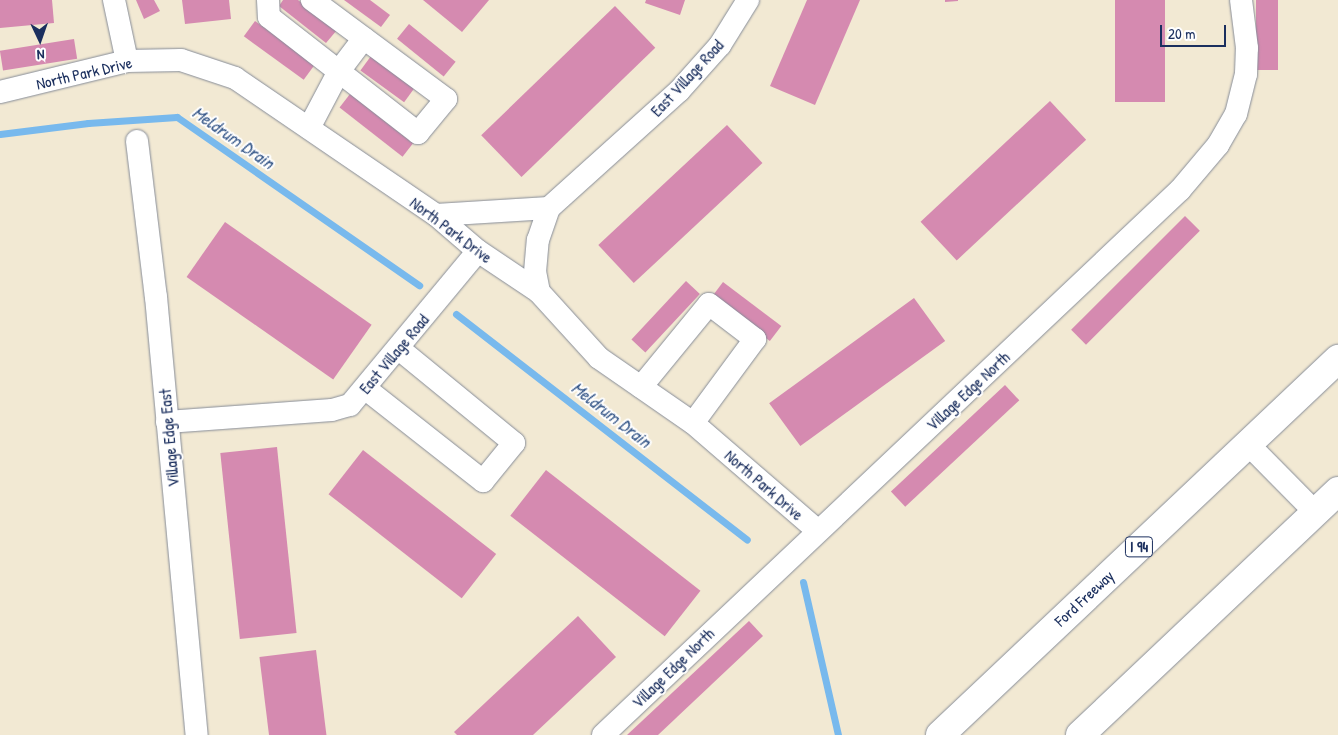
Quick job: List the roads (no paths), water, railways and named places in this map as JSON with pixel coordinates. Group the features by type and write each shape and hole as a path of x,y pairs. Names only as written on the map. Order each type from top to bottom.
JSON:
{"highway":[{"name":"Ford Freeway","path":"940,735 1338,359"},
{"path":"1080,735 1338,490"}],"street":[{"path":"114,0 127,61"},
{"path":"268,0 269,17 418,133 446,99 312,0"},
{"name":"East Village Road","path":"538,292 535,272 538,240 549,208 679,91 720,45 748,0"},
{"name":"Village Edge North","path":"603,735 1180,190 1218,145 1236,114 1246,74 1247,48 1241,0"},
{"path":"310,128 339,71 364,38"},
{"name":"North Park Drive","path":"0,92 127,61 181,60 214,69 259,93 370,173 436,215 478,251 538,292 598,358 693,423 818,531"},
{"name":"Village Edge East","path":"137,141 167,422 197,735"},
{"path":"436,215 549,208"},
{"name":"East Village Road","path":"167,422 332,410 350,405 366,389 478,251"},
{"path":"641,387 709,304 755,340 693,423"},
{"path":"366,389 483,481 514,443 399,348"},
{"path":"1248,444 1315,512"}],"waterway":[{"name":"Meldrum Drain","path":"0,134 88,123 177,117 419,285"},
{"name":"Meldrum Drain","path":"456,314 747,540"},
{"name":"Meldrum Drain","path":"803,582 838,735"}]}
